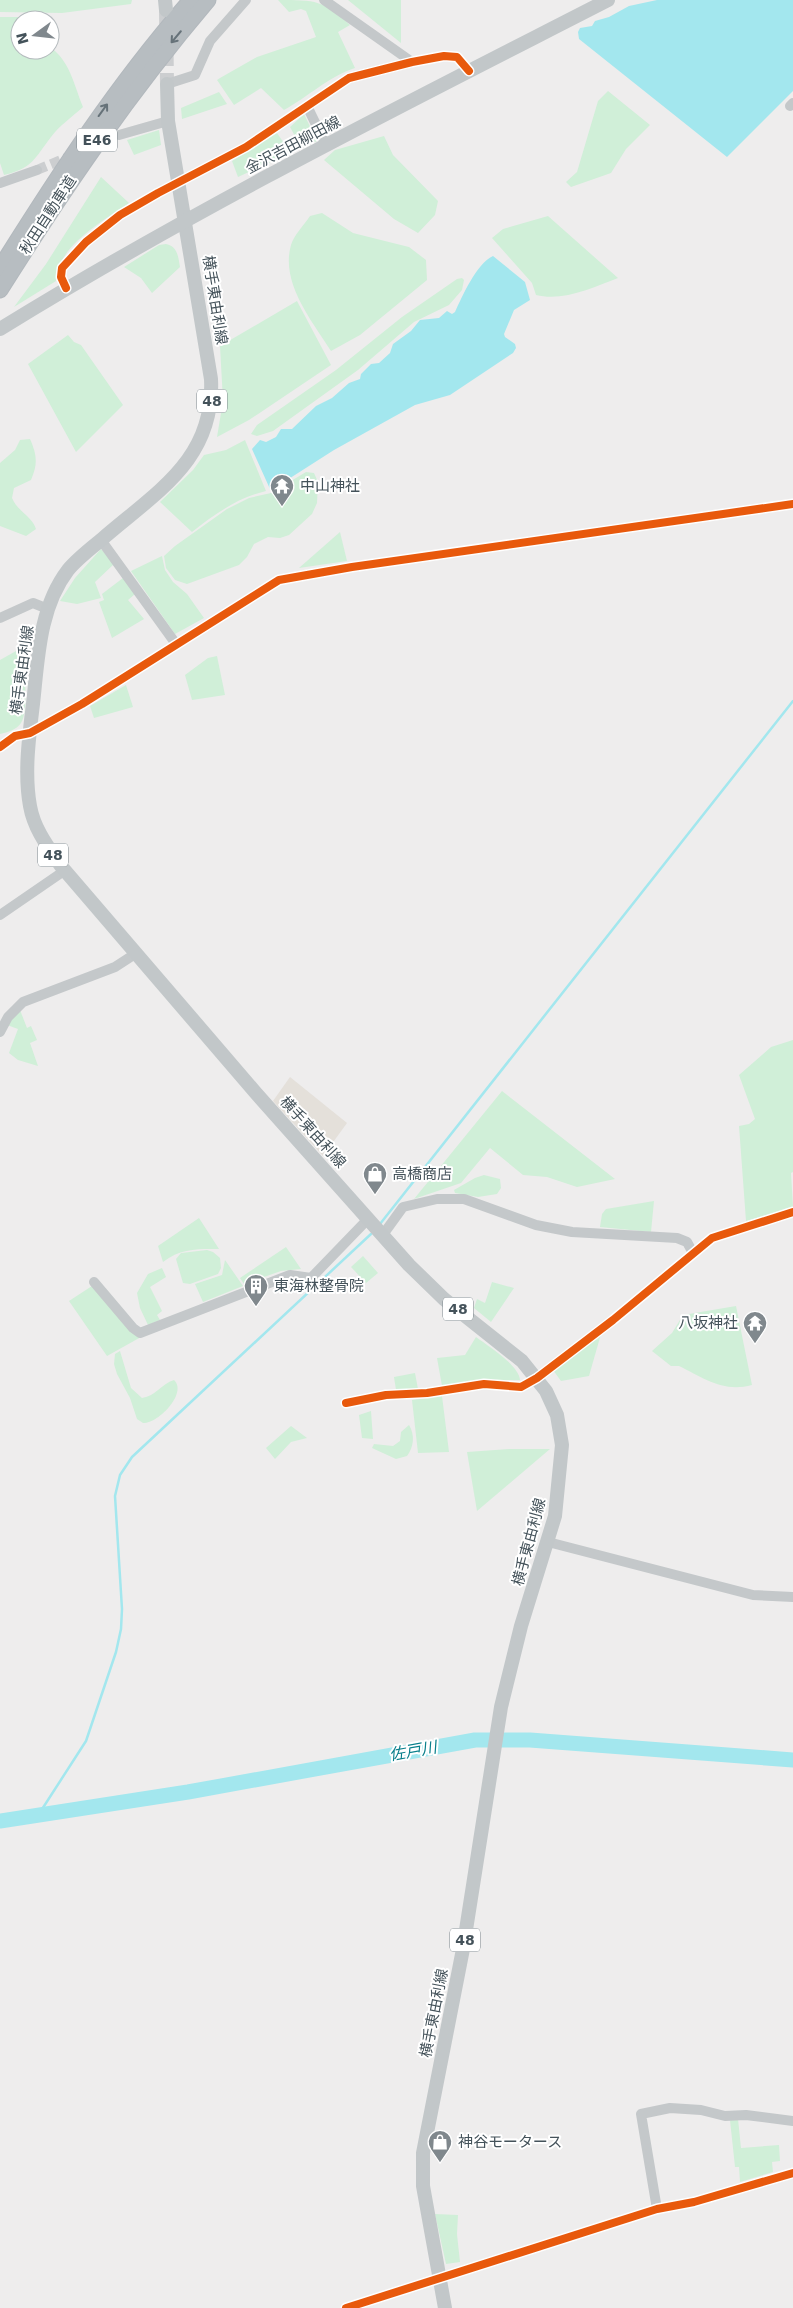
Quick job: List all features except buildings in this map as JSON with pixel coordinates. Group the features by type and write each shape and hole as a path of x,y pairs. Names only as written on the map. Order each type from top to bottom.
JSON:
{"highway":[{"name":"秋田自動車道","path":"0,268 87,133 148,49 191,0"},
{"name":"秋田自動車道","path":"0,290 99,138 156,61 208,0"}],"main road":[{"name":"金沢吉田柳田線","path":"0,329 66,288 326,145 608,0"},
{"name":"横手東由利線","path":"167,84 168,121 212,379 212,402 205,430 192,457 172,478 68,570 48,609 40,638 30,733 27,786 36,828 64,871 382,1236 444,1299 512,1350 537,1378 548,1394 556,1415 562,1445 555,1516 521,1626 501,1707 463,1949 423,2152 423,2186 445,2308"}],"street":[{"path":"167,84 195,75 210,41 246,0"},
{"path":"324,0 412,62"},
{"path":"66,288 61,277 62,268 86,242 127,211 246,147 349,78 444,56 457,57 469,71"},
{"path":"307,106 326,145"},
{"path":"119,135 168,121"},
{"path":"0,183 37,170"},
{"path":"0,746 15,736 30,733 82,704 279,580 362,565 793,504"},
{"path":"101,540 176,644"},
{"path":"0,618 33,604 48,609"},
{"path":"0,915 64,871"},
{"path":"0,1032 8,1017 23,1002 115,967 135,954"},
{"path":"382,1236 403,1207 437,1199 464,1199 536,1225 572,1232 677,1238 687,1242 693,1253"},
{"path":"346,1403 386,1395 427,1393 484,1384 522,1386 537,1378 613,1320 712,1238 793,1212"},
{"path":"94,1282 133,1328 140,1333 290,1275 311,1278 368,1219"},
{"path":"548,1542 753,1595 793,1597"},
{"path":"657,2209 641,2114 670,2108 700,2110 725,2116 746,2115 793,2121"},
{"path":"346,2308 657,2209 694,2202 793,2173"}],"shaded area":[{"path":"290,1077 347,1123 323,1156 273,1101"}],"green space":[{"path":"0,0 132,0 131,4 62,13 60,13 60,10 10,10 10,12 0,12"},
{"path":"278,0 301,0 318,3 341,17 350,25 338,32 355,68 327,82 284,110 261,88 234,105 217,80 257,57 316,37 306,11 301,9 289,12"},
{"path":"348,0 401,0 401,43"},
{"path":"0,17 10,17 10,60 60,60 60,57 71,74 83,107 58,129 27,166 4,175 0,163"},
{"path":"608,91 650,125 626,149 611,173 571,187 566,182 577,172 598,101"},
{"path":"219,92 227,104 182,119 181,108"},
{"path":"304,114 317,141 238,177 232,161 277,133 286,146 296,138 290,127"},
{"path":"159,130 161,145 134,155 127,140"},
{"path":"384,136 393,155 438,201 435,215 418,233 394,219 324,160 335,150"},
{"path":"101,177 129,203 83,236 73,246 64,256 56,281 14,307 46,264"},
{"path":"322,213 353,233 409,247 426,260 427,280 360,335 331,351 308,315 294,288 290,274 289,259 291,245 299,230 310,216"},
{"path":"548,216 618,278 567,295 546,297 536,295 532,283 492,238 503,229"},
{"path":"166,244 175,250 180,267 152,293 141,278 124,267 159,245"},
{"path":"462,278 464,280 462,290 449,305 414,322 358,370 273,431 257,436 251,434 257,425 336,370 402,317 457,279"},
{"path":"297,301 331,365 249,420 217,437 223,401 220,346"},
{"path":"68,335 74,342 81,345 123,405 76,452 28,364"},
{"path":"30,439 36,460 33,474 31,480 14,488 12,498 36,529 26,536 0,526 0,463 15,450 20,440"},
{"path":"245,440 266,491 227,507 192,532 160,502 193,470 204,455 226,450"},
{"path":"306,472 314,473 318,482 317,503 312,514 289,535 280,538 268,537 254,544 247,557 239,565 187,584 175,580 166,568 164,556 175,546 227,509 249,498 271,493"},
{"path":"340,532 347,561 299,568"},
{"path":"101,549 114,564 95,582 101,598 77,604 60,601 75,578"},
{"path":"162,556 165,570 173,582 187,594 204,618 175,634 131,571"},
{"path":"123,578 135,594 128,600 144,619 112,638 99,602 104,600 102,594"},
{"path":"16,651 24,659 25,710 21,723 17,727 0,734 0,660"},
{"path":"217,656 225,695 192,700 185,675 208,658"},
{"path":"126,685 133,707 94,718 90,706"},
{"path":"20,1010 27,1028 31,1026 37,1040 30,1043 38,1066 18,1060 9,1053 18,1029 7,1025"},
{"path":"793,1040 793,1172 791,1173 793,1207 746,1221 739,1126 749,1124 755,1119 739,1075 771,1047"},
{"path":"502,1091 615,1179 577,1187 547,1177 523,1175 490,1148 461,1183 414,1199"},
{"path":"484,1175 500,1179 501,1188 497,1194 478,1197 455,1193 454,1190"},
{"path":"654,1201 651,1232 600,1227 602,1214 606,1209"},
{"path":"199,1218 219,1249 197,1249 183,1252 163,1262 158,1246"},
{"path":"286,1247 301,1269 281,1271 244,1284 240,1278"},
{"path":"207,1250 220,1258 221,1268 218,1274 190,1284 183,1283 176,1259 181,1253"},
{"path":"363,1256 378,1273 366,1283 351,1267"},
{"path":"225,1260 243,1286 203,1302 195,1284 222,1275"},
{"path":"162,1268 166,1277 150,1287 162,1311 157,1315 160,1320 148,1325 140,1308 137,1293 148,1274"},
{"path":"492,1282 514,1288 491,1322 474,1308 477,1299 485,1303"},
{"path":"92,1286 141,1337 107,1356 69,1301"},
{"path":"736,1306 752,1385 732,1387 714,1383 679,1366 671,1366 652,1351 672,1333 683,1315"},
{"path":"601,1334 589,1376 561,1381 553,1370"},
{"path":"476,1337 509,1362 520,1380 485,1380 442,1386 437,1358 465,1355"},
{"path":"120,1351 131,1388 142,1398 151,1395 165,1384 174,1380 177,1392 174,1400 156,1419 143,1423 137,1419 130,1398 117,1374 114,1364 115,1354"},
{"path":"415,1373 418,1389 396,1390 394,1377"},
{"path":"442,1396 449,1452 418,1453 412,1400"},
{"path":"371,1411 373,1439 362,1438 359,1415"},
{"path":"409,1425 413,1441 407,1456 396,1459 372,1448 374,1444 393,1446 400,1441 401,1432"},
{"path":"291,1426 307,1438 291,1442 275,1459 266,1448"},
{"path":"550,1449 477,1511 467,1452"},
{"path":"738,2119 741,2148 779,2145 780,2161 772,2162 773,2172 740,2182 739,2167 735,2167 730,2120"},
{"path":"435,2214 458,2215 457,2234 460,2262 446,2264"}],"water":[{"path":"657,0 793,0 793,91 727,157 579,39 578,32 580,28 592,26 595,21 609,17 629,6"},
{"path":"493,256 525,282 530,300 514,310 504,334 505,337 515,344 516,348 513,353 450,395 415,405 334,450 273,489 270,489 252,449 260,440 266,442 276,437 281,429 292,429 316,406 332,398 349,383 360,379 361,374 371,364 379,363 390,353 393,344 411,331 420,320 439,318 447,311 452,314 455,312 475,273"}],"waterway":[{"path":"380,1224 793,701"},
{"path":"37,1817 86,1741 116,1652 121,1629 122,1609 115,1496 120,1475 132,1457 371,1234"},
{"name":"佐戸川","path":"0,1821 188,1792 475,1740 530,1740 793,1760"}],"tunnel":[{"path":"166,10 167,84"},
{"path":"37,170 71,156"}],"cycle path":[{"path":"66,288 61,277 62,268 86,242 120,215 246,147 349,78 444,56 457,57 469,71"},
{"path":"0,747 15,736 30,733 82,704 279,580 352,567 793,504"},
{"path":"346,1403 386,1395 427,1393 484,1384 521,1387 537,1378 613,1320 712,1238 793,1212"},
{"path":"346,2308 657,2209 694,2202 793,2173"}],"place":[{"name":"中山神社","path":"282,507"},
{"name":"高橋商店","path":"375,1195"},
{"name":"東海林整骨院","path":"256,1307"},
{"name":"八坂神社","path":"755,1344"},
{"name":"神谷モータース","path":"440,2163"}]}
